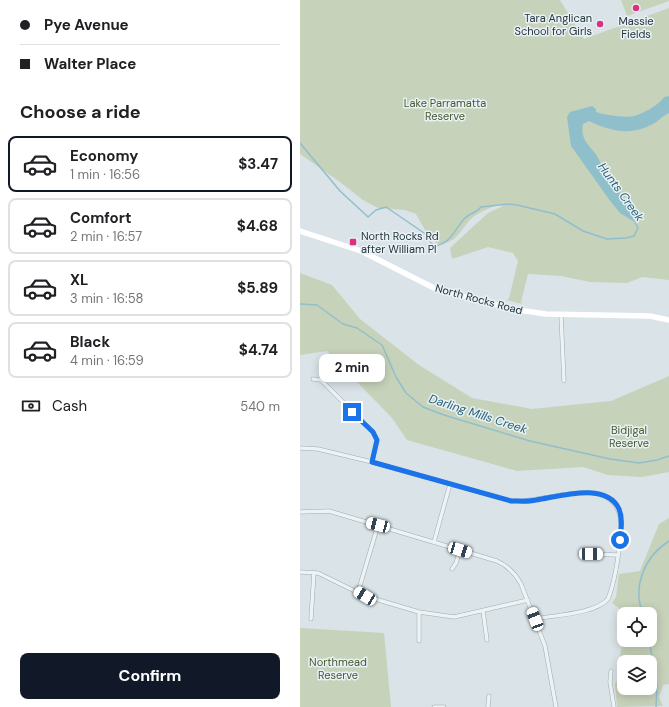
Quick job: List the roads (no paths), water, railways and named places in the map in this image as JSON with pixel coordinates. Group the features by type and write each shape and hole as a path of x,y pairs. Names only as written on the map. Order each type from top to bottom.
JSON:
{"main road":[{"name":"North Rocks Road","path":"300,231 361,251 447,293 532,313 561,315 650,316 669,320"}],"street":[{"path":"561,315 564,381"},
{"path":"313,379 321,380 373,432 377,440 372,462"},
{"path":"300,448 318,449 372,462 511,501 530,501 580,493 604,495 615,503 620,514 620,540 611,592 605,603 593,609 535,619"},
{"path":"434,542 450,484"},
{"path":"300,512 329,512 378,525 505,565 517,576 528,600 545,646 556,707"},
{"path":"358,592 378,525"},
{"path":"452,569 456,563 460,550"},
{"path":"585,550 591,554 617,555"},
{"path":"300,572 318,573 365,596 420,612 454,617 528,600"},
{"path":"311,619 314,572"},
{"path":"483,611 487,640"},
{"path":"419,641 420,612"},
{"path":"611,671 610,682 614,707"},
{"path":"488,707 489,696"},
{"path":"434,707 444,707"}],"water":[{"path":"669,96 669,113 653,124 643,128 620,131 612,130 589,121 583,124 582,129 586,142 598,158 606,176 628,203 634,215 635,222 620,213 571,146 567,117 570,112 592,106 596,109 596,112 630,117 642,113 659,103 664,97"}],"waterway":[{"name":"Hunts Creek","path":"300,143 340,191 368,217 376,210 386,207 427,235 431,243 435,246 445,242 453,235 465,218 481,207 508,204 555,214 583,231 607,239 634,236 638,228 635,222"},
{"name":"Darling Mills Creek","path":"300,304 317,305 343,324 357,328 382,345 396,377 406,393 423,407 444,415 530,441 610,459 639,463 669,456"},
{"name":"Darling Mills Creek","path":"641,607 639,593 642,573 653,555 669,541"},
{"name":"Darling Mills Creek","path":"650,647 657,685 656,707"}],"place":[{"name":"Massie Fields","path":"636,8"},
{"name":"Tara Anglican School for Girls","path":"600,24"},
{"name":"North Rocks Rd after William Pl","path":"353,242"}],"park label":[{"name":"Lake Parramatta Reserve","path":"445,109"},
{"name":"Bidjigal Reserve","path":"629,436"},
{"name":"Northmead Reserve","path":"338,668"}]}
